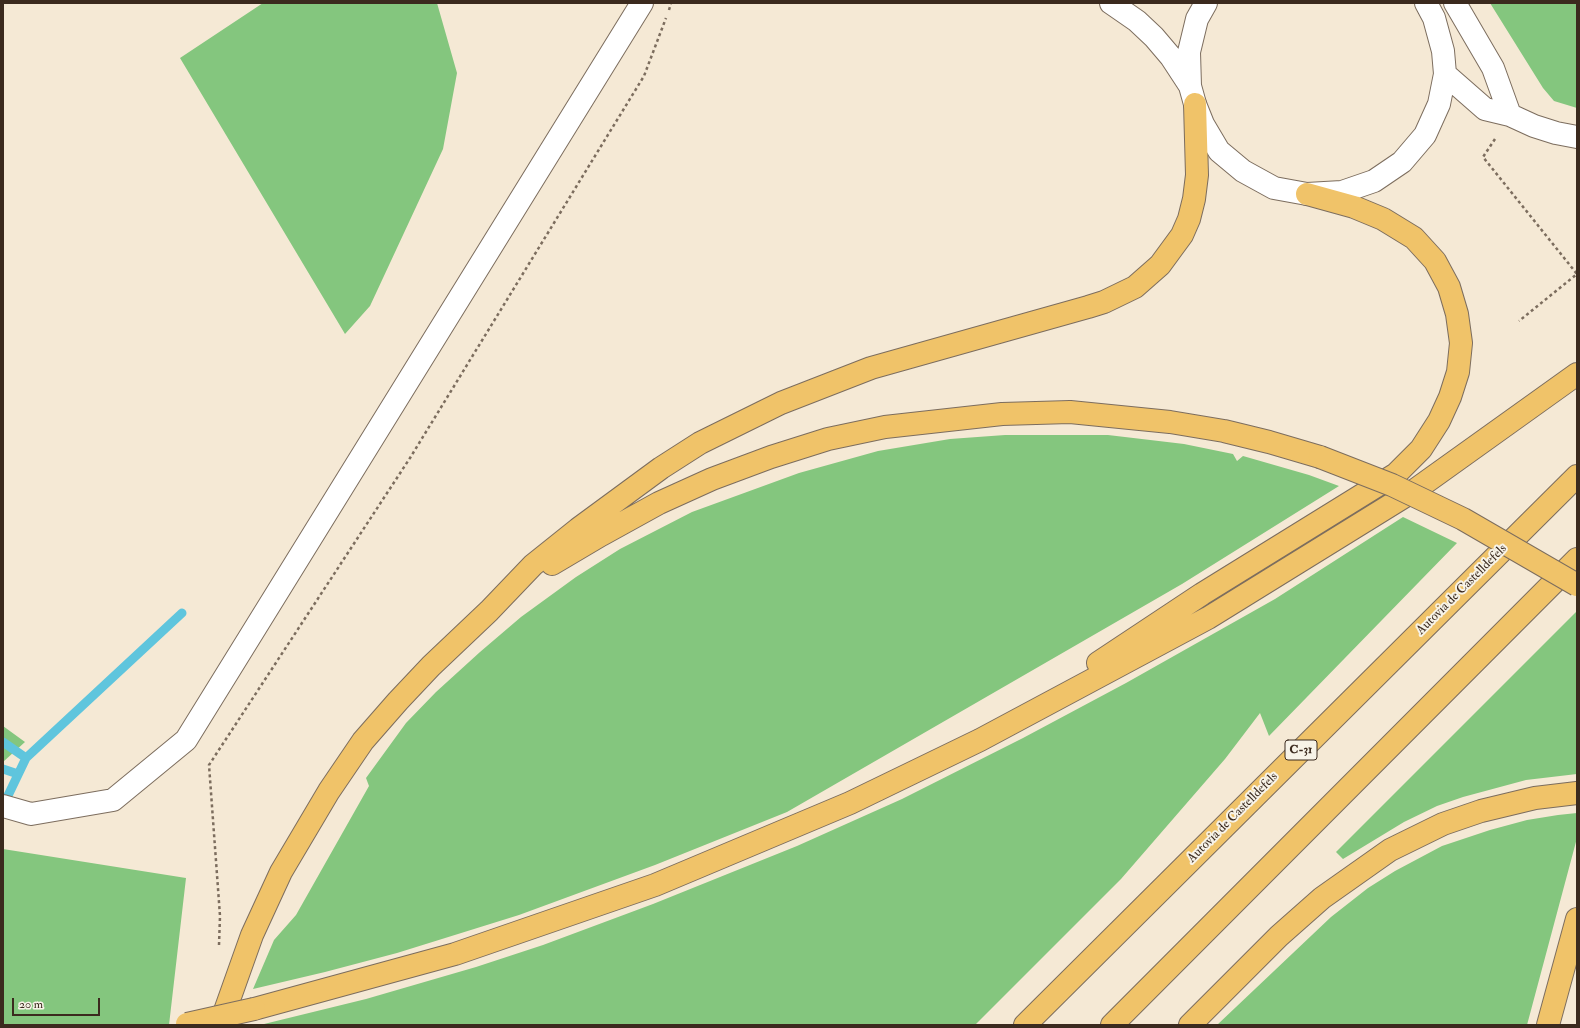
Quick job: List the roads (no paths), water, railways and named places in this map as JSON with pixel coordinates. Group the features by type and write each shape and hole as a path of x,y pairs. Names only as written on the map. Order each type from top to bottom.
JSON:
{"highway":[{"path":"220,1025 252,935 281,872 329,791 363,741 398,701 431,666 489,611 533,564 608,506 700,443 781,402 871,368 1104,302 1135,287 1160,265 1182,235 1189,219 1194,199 1197,175 1192,95"},
{"path":"980,740 1202,594 1396,474 1421,449 1439,421 1450,397 1456,378 1462,343 1457,314 1449,287 1435,261 1414,238 1383,219 1354,207 1307,194"},
{"path":"184,1024 254,1009 455,954 655,885 850,803 980,740 1208,618 1414,490 1577,374"},
{"path":"489,611 557,561 659,503 712,479 771,457 828,439 886,427 1002,414 1070,412 1170,422 1224,431 1269,442 1320,458 1392,485 1463,519 1577,585"},
{"name":"Autovia de Castelldefels","path":"1025,1025 1577,476"},
{"path":"1112,1025 1577,559"},
{"path":"1190,1025 1279,936 1322,898 1390,850 1443,824 1508,803 1577,793"},
{"path":"1548,1025 1577,919"}],"street":[{"path":"3,806 30,814 113,800 186,740 642,3"},
{"path":"1111,3 1137,21 1154,37 1171,57 1192,95 1203,124 1219,150 1243,171 1274,188 1307,194 1342,192 1374,181 1402,162 1425,135 1439,104 1445,74 1443,51 1434,18 1426,3"},
{"path":"1192,95 1189,52 1197,19 1206,3"},
{"path":"1455,3 1493,68 1510,116"},
{"path":"1445,74 1485,109 1510,116 1534,126 1577,137"}],"waterway":[{"path":"3,806 26,758 182,613"},
{"path":"3,742 26,758"},
{"path":"3,769 18,774"}]}
